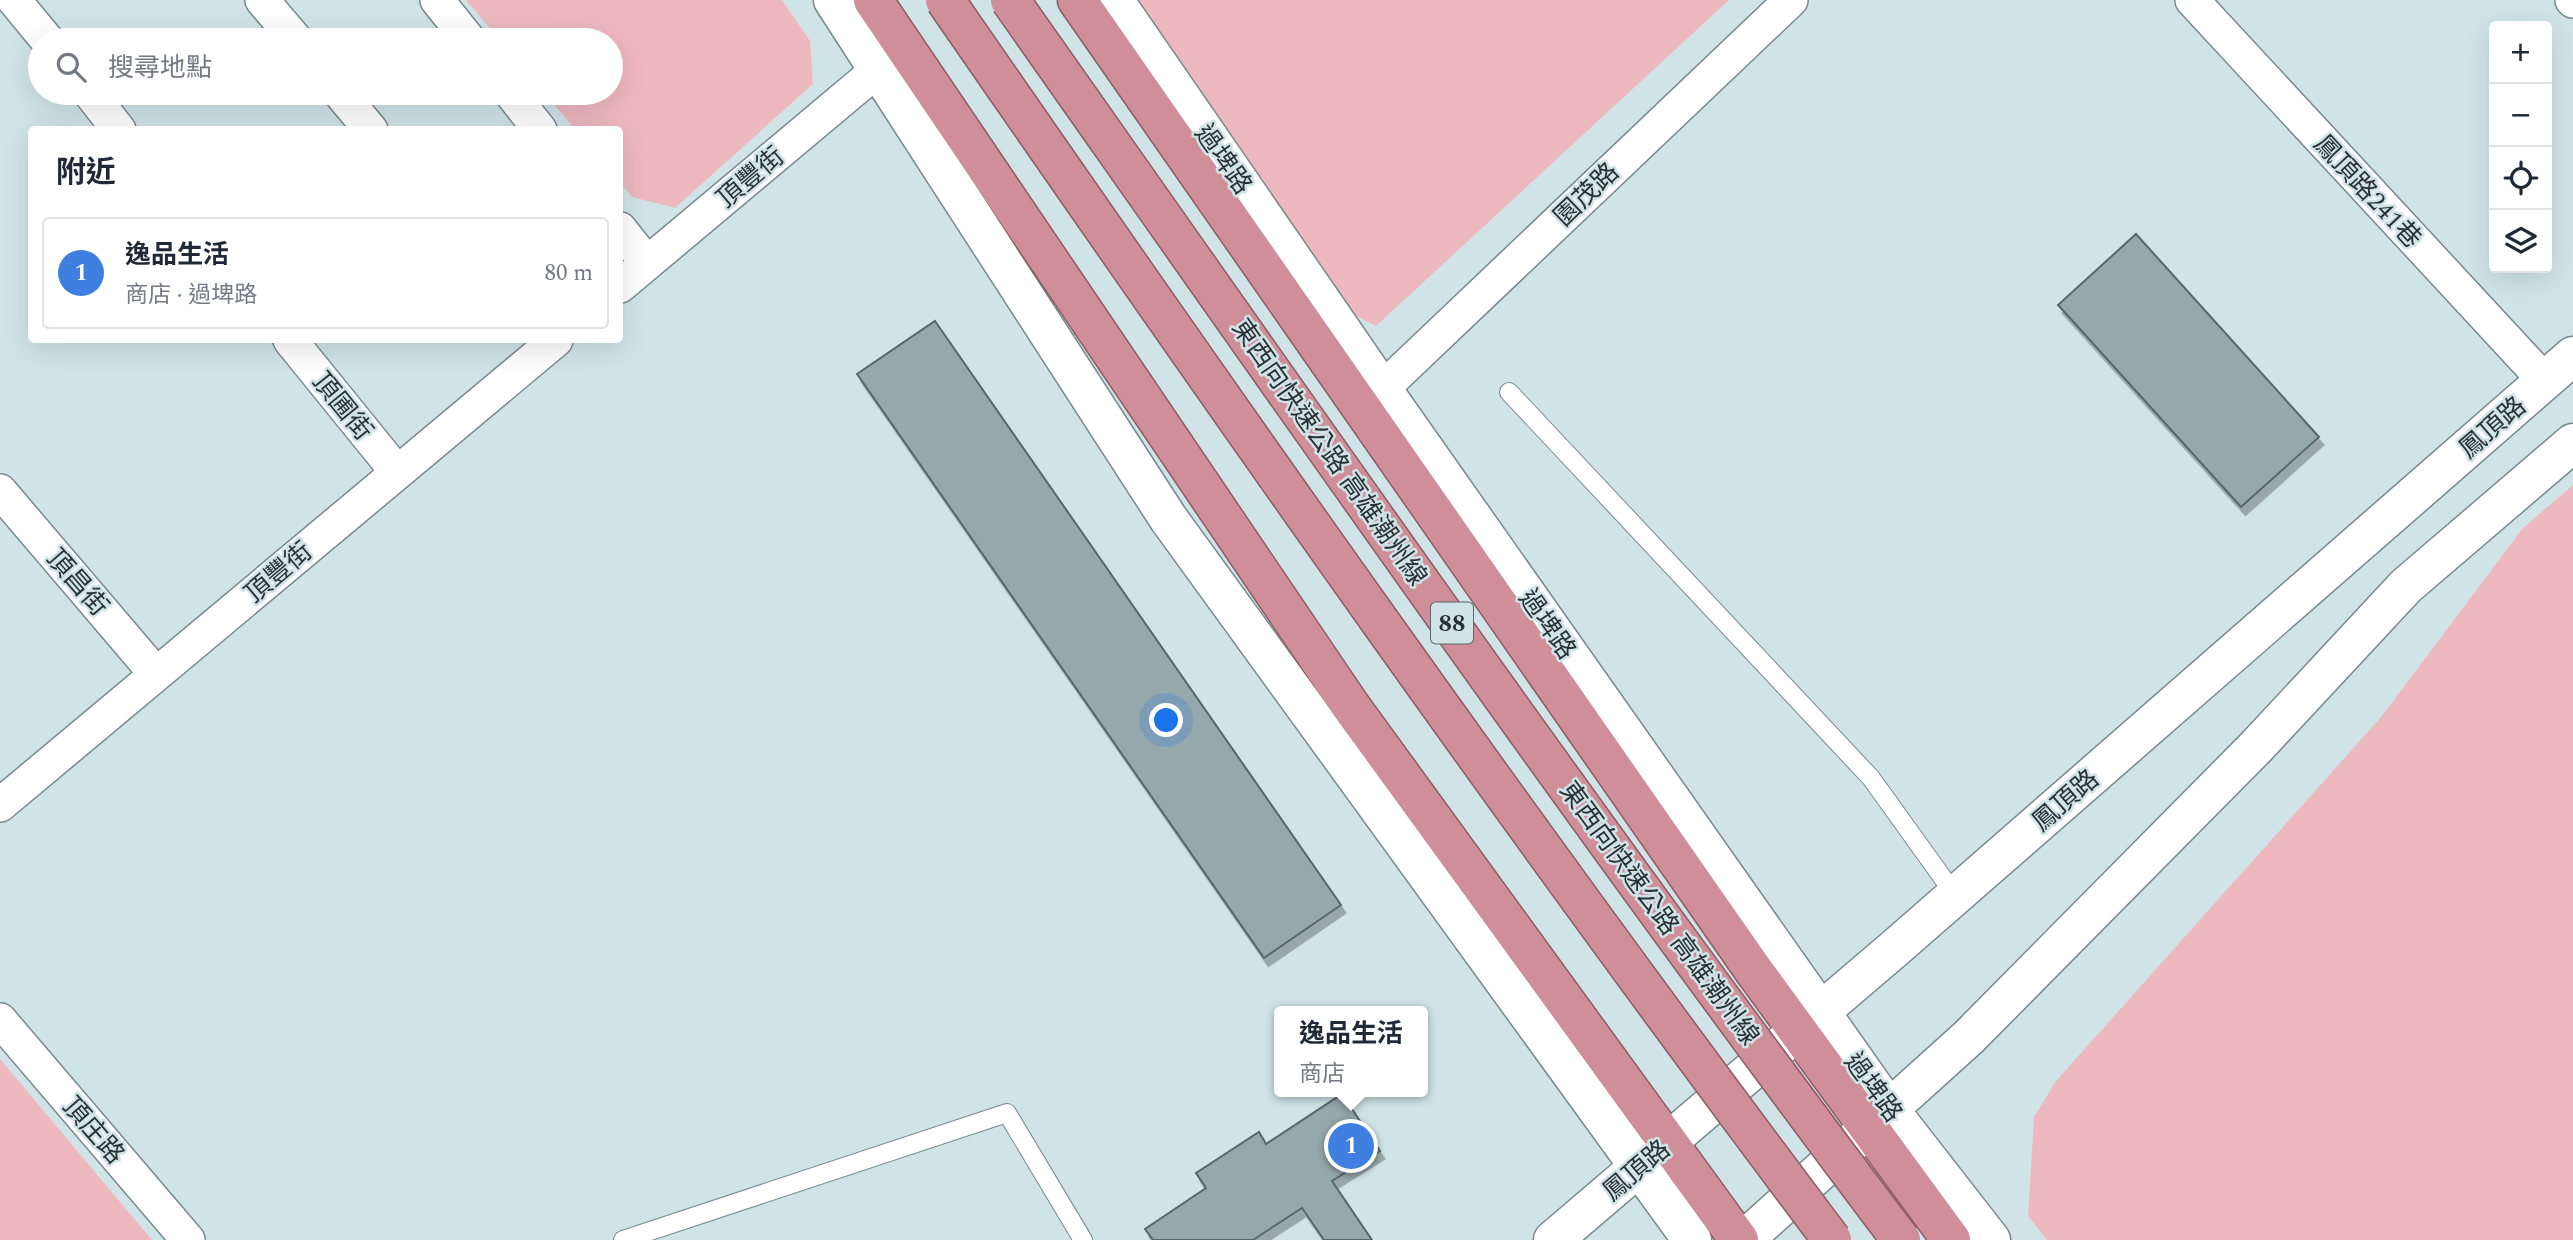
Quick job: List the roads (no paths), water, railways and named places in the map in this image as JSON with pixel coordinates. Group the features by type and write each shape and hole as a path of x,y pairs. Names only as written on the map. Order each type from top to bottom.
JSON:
{"highway":[{"path":"873,0 1350,705 1739,1240"},
{"name":"東西向快速公路 高雄潮州線","path":"945,0 1256,449 1832,1240"},
{"name":"東西向快速公路 高雄潮州線","path":"1010,0 1358,492 1784,1086 1901,1240"},
{"path":"1077,0 1483,581 1878,1118 1951,1240"}],"main road":[{"path":"833,0 880,68 1168,518 1692,1240"},
{"name":"過埤路","path":"1114,0 1382,389 1809,1021"},
{"name":"鳳頂路","path":"1553,1240 1955,895 2573,356"},
{"path":"1744,1240 1969,1037 2257,746 2406,586 2573,443"},
{"name":"過埤路","path":"1878,1118 1991,1240"}],"street":[{"path":"14,0 37,28"},
{"path":"262,0 286,28"},
{"path":"437,0 459,28"},
{"name":"園茂路","path":"1382,389 1791,0"},
{"name":"鳳頂路241巷","path":"2192,0 2545,381"},
{"name":"頂豐街","path":"623,283 880,68"},
{"path":"99,105 116,126"},
{"path":"350,105 368,126"},
{"path":"520,105 537,126"},
{"path":"623,233 647,263"},
{"name":"頂圃街","path":"292,343 397,472"},
{"name":"頂豐街","path":"0,805 549,343"},
{"name":"頂昌街","path":"0,491 156,674"},
{"name":"頂庄路","path":"0,1020 188,1240"}],"lane":[{"path":"1508,392 1871,778 1955,895"},
{"path":"623,1240 1007,1113 1083,1240"}],"place":[{"name":"逸品生活","path":"1351,1146"}]}
